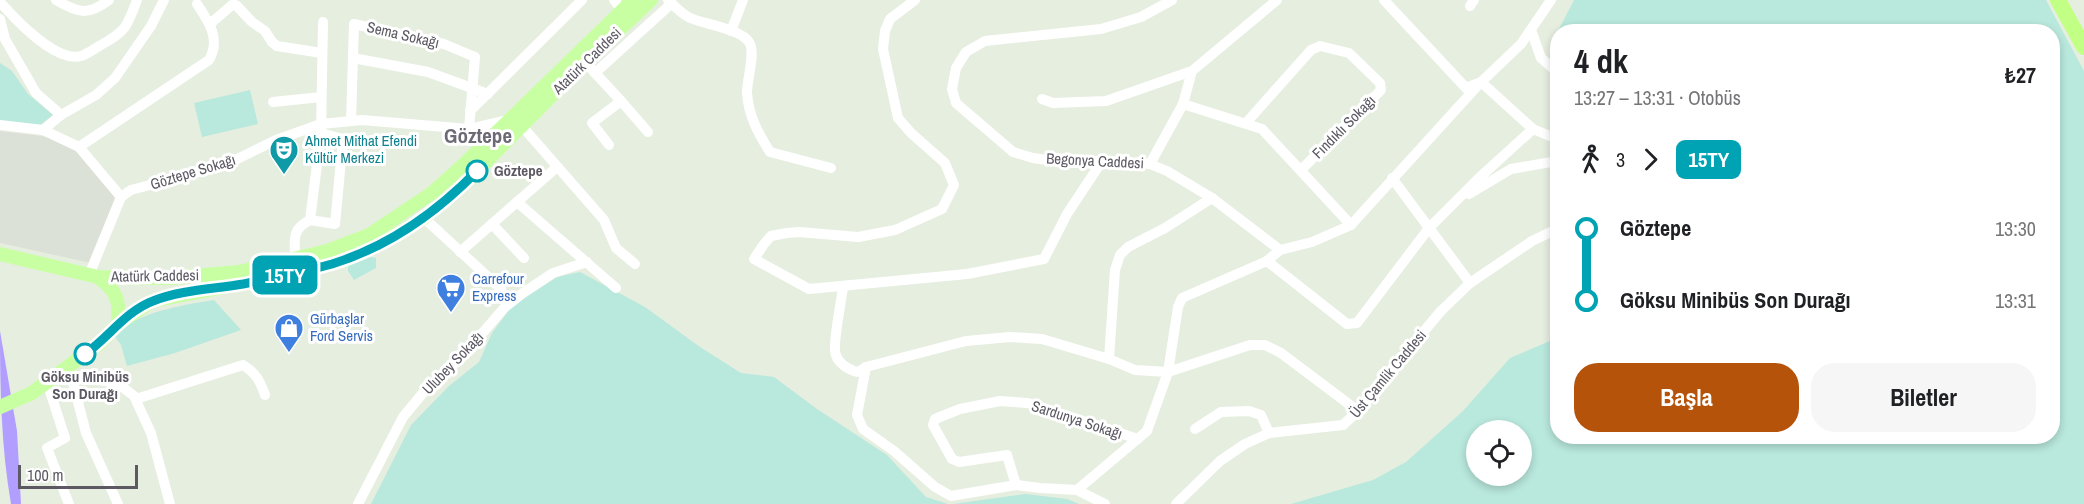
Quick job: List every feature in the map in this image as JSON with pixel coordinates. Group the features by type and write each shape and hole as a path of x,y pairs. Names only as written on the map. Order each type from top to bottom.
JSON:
{"highway":[{"path":"2058,0 2084,46"}],"main road":[{"name":"Atatürk Caddesi","path":"118,324 152,301 281,276 333,263 379,244 424,218 469,179 618,5 633,0"},
{"name":"Atatürk Caddesi","path":"93,276 149,279 238,272 327,251 369,235 432,193 482,147 516,122 585,62 651,0"},
{"path":"0,254 93,276"},
{"name":"Atatürk Caddesi","path":"93,276 111,287 117,298 118,324"},
{"path":"149,279 144,283 142,291 147,300 152,301"},
{"path":"0,407 32,393 52,379 100,344 118,324"}],"street":[{"path":"56,0 71,9 86,12 97,9 109,0"},
{"path":"0,2 22,27 53,50 66,56 81,56 118,35 128,26 136,0"},
{"path":"43,130 61,115 96,94 115,78 151,26 162,0"},
{"path":"471,111 582,0"},
{"path":"731,31 743,0"},
{"path":"915,0 890,19 885,31 883,49 898,118 911,133 945,163 954,185 942,209 895,230 858,237 799,232 771,236 754,259 809,289 967,274 1044,259 1067,214 1102,161"},
{"name":"Begonya Caddesi","path":"1172,0 1141,17 1101,29 985,41 966,52 956,68 952,89 956,103 1013,152 1033,158 1068,163 1102,161 1150,164 1167,171 1212,198 1280,250"},
{"path":"1042,99 1053,103 1106,101 1192,71 1277,0"},
{"path":"1384,0 1466,88 1481,82"},
{"path":"1077,490 1147,431 1168,372 1178,307 1182,298 1267,261 1280,250 1312,242 1350,225 1481,82 1521,44 1533,36 1551,0"},
{"path":"596,73 670,2 688,17 731,31 748,40 752,48 747,92 750,112 756,130 770,152 831,168"},
{"path":"80,147 209,60 214,43 210,24 197,4"},
{"path":"210,24 232,5 236,5 252,22 265,31 277,46 322,53"},
{"path":"0,19 5,39 36,93 61,115"},
{"path":"310,220 321,129 323,22"},
{"name":"Sema Sokağı","path":"351,121 354,24 444,44 475,57 469,129"},
{"path":"1533,36 1541,58 1550,66"},
{"name":"Fındıklı Sokağı","path":"1246,123 1311,50 1320,46 1349,53 1380,83 1381,90 1301,170"},
{"path":"353,58 428,72 488,94"},
{"path":"585,62 648,132"},
{"path":"1150,164 1183,104 1192,71"},
{"path":"1481,82 1533,129 1550,136"},
{"path":"273,102 321,97"},
{"path":"609,145 592,123 621,101"},
{"path":"1183,104 1262,129 1350,225"},
{"name":"Göztepe Sokağı","path":"122,197 131,190 225,165 276,141 351,121 469,129 516,122"},
{"path":"516,122 604,220 616,248 635,264"},
{"path":"0,125 43,130 80,147 122,197 93,276"},
{"path":"295,258 296,232 299,226 310,220 335,224 343,139 321,129"},
{"path":"469,129 482,147"},
{"path":"1267,261 1347,324 1357,323 1429,228 1451,204 1533,129"},
{"path":"1451,204 1511,169 1550,162"},
{"path":"460,252 556,167"},
{"path":"1392,178 1470,283"},
{"path":"1109,359 1115,270 1120,255 1128,247 1165,228 1212,198"},
{"path":"517,202 616,288"},
{"path":"424,218 501,289"},
{"path":"492,224 524,258"},
{"name":"Üst Çamlik Caddesi","path":"1176,504 1220,461 1245,444 1269,433 1343,425 1358,411 1440,312 1470,283 1532,241 1550,232"},
{"name":"Ulubey Sokağı","path":"358,504 403,417 428,387 460,359 505,308 523,293 553,273 587,262"},
{"path":"843,287 835,353 842,365 858,372 866,367 966,340 1010,337 1042,339 1109,359 1135,370 1168,372 1250,345 1265,345 1281,353 1358,411"},
{"path":"136,399 243,365 254,372 261,382 265,395"},
{"path":"866,367 857,415 863,429 894,451 935,488 951,496 1016,485 1077,490 1105,504"},
{"path":"69,504 47,448 65,438 52,379 101,379 116,382 136,399 151,433 170,504"},
{"path":"72,379 86,433 118,504"},
{"name":"Sardunya Sokağı","path":"1016,485 1007,455 959,462 952,459 933,425 935,419 960,409 1000,400 1028,403 1138,440"},
{"path":"1195,429 1221,412 1249,411 1261,415 1269,433"}],"shaded area":[{"path":"1574,0 2046,0 2059,24 1562,24"},
{"path":"2060,26 2084,71 2084,504 1291,504 1373,480 1406,462 1463,411 1510,358 1550,341 1550,444 2060,444"},
{"path":"0,63 12,71 28,94 53,115 40,125 0,122"},
{"path":"250,90 258,124 202,137 194,103"},
{"path":"0,131 58,138 83,154 119,203 91,263 0,243"},
{"path":"371,257 376,258 376,268 354,280 348,271 348,266"},
{"path":"580,272 645,307 700,347 741,373 774,377 817,409 887,455 926,497 948,504 371,504 411,425 449,386 479,362 492,333 512,306 557,277"},
{"path":"214,300 241,330 175,353 127,366 121,345 114,335 124,327 161,311"},
{"path":"0,331 17,431 21,504 11,504 5,461"},
{"path":"1026,494 1067,499 1079,504 953,504"}],"bus line":[{"name":"15TY","path":"85,354 100,344 118,324 152,301 281,276 333,263 379,244 424,218 477,171"}],"place":[{"name":"Göztepe","path":"477,171"},
{"name":"Ahmet Mithat Efendi Kültür Merkezi","path":"284,176"},
{"name":"Carrefour Express","path":"451,314"},
{"name":"Göksu Minibüs Son Durağı","path":"85,354"},
{"name":"Gürbaşlar Ford Servis","path":"289,354"}],"district":[{"name":"Göztepe","path":"478,136"}]}
